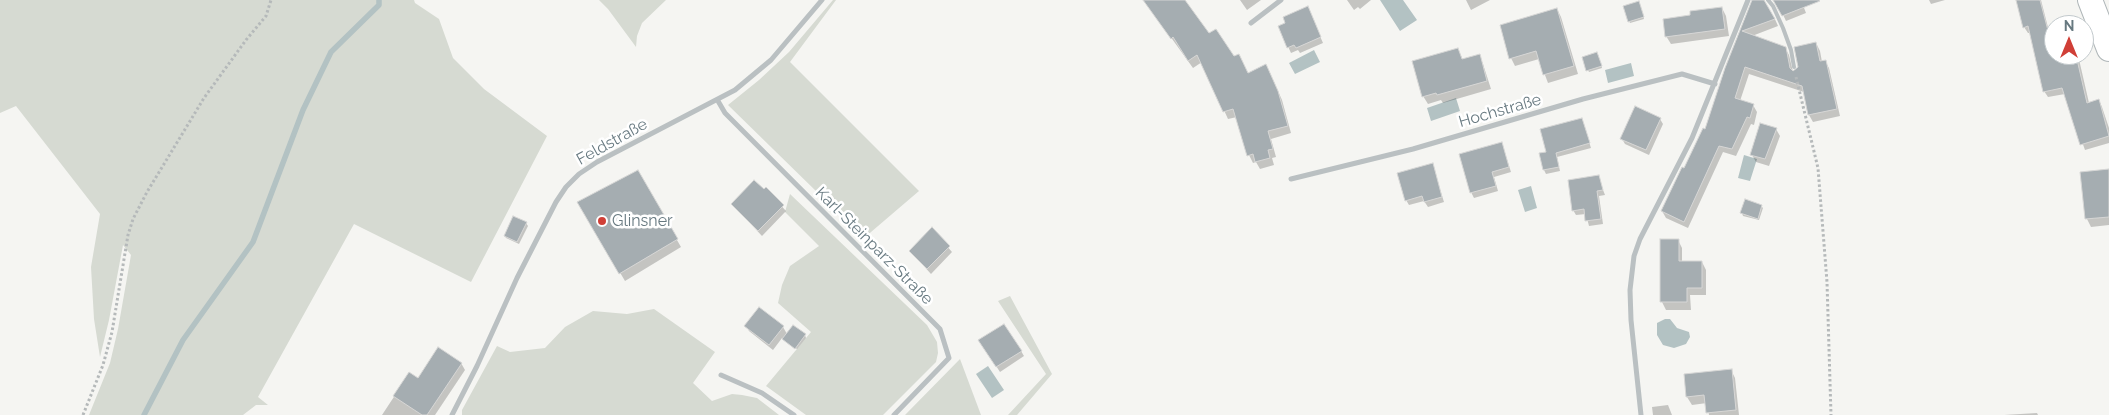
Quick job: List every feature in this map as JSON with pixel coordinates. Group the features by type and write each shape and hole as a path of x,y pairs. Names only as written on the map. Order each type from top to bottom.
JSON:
{"street":[{"name":"Feldstraße","path":"452,415 556,202 566,188 579,174 597,162 637,140 718,101 752,78 822,0"},
{"path":"1251,23 1281,0"},
{"path":"1641,415 1631,320 1630,290 1634,256 1640,239 1692,138 1748,0"},
{"path":"2090,0 2109,49"},
{"name":"Hochstraße","path":"1291,179 1413,149 1583,100 1682,74 1715,84"},
{"name":"Karl-Steinparz-Straße","path":"718,101 725,114 940,330 949,358 894,415"},
{"path":"721,375 762,392 794,415"}],"lane":[{"path":"1768,0 1773,6 1791,50 1794,67"}],"path":[{"path":"83,415 103,365 112,332 128,235 134,219 204,98 266,16 271,0"},
{"path":"1794,67 1798,92 1818,168 1827,282 1831,415"}],"shaded area":[{"path":"0,0 414,0 415,3 439,19 453,58 484,89 547,136 471,282 354,224 258,397 268,405 256,405 243,415 89,415 110,363 131,255 123,245 100,357 94,319 91,267 100,214 16,106 0,113"},
{"path":"599,0 666,0 642,23 637,36 636,47 608,9"},
{"path":"833,0 836,0 790,62 919,191 864,238 728,105 789,52"},
{"path":"1380,0 1403,0 1417,20 1400,31"},
{"path":"1314,50 1320,62 1295,74 1289,63"},
{"path":"1631,63 1634,76 1608,83 1605,70"},
{"path":"1456,98 1460,111 1431,121 1427,108"},
{"path":"1744,155 1757,159 1750,181 1738,178"},
{"path":"1531,186 1537,208 1525,212 1518,190"},
{"path":"790,194 927,325 937,342 938,353 936,362 883,415 806,415 766,386 811,332 778,303 782,285 790,266 819,246 785,212"},
{"path":"1010,296 1052,374 1017,415 1008,415 1046,374 998,301"},
{"path":"654,309 715,352 693,383 712,401 732,394 757,398 779,415 462,415 462,410 497,346 510,352 545,348 565,327 593,311 627,314"},
{"path":"1670,319 1677,328 1689,332 1690,337 1686,344 1674,348 1663,345 1657,335 1657,323"},
{"path":"960,359 981,415 905,415"},
{"path":"988,366 1004,390 992,398 976,374"}],"building":[{"path":"1143,0 1185,0 1209,33 1216,29 1234,56 1239,54 1248,73 1266,64 1278,91 1288,126 1268,131 1273,149 1268,150 1270,158 1255,162 1253,154 1247,156 1233,109 1223,112 1197,55 1188,61 1173,37 1171,39"},
{"path":"1752,0 1764,0 1775,19 1742,31 1786,47 1790,68 1793,71 1798,67 1794,47 1816,42 1820,61 1826,60 1837,109 1808,115 1802,86 1745,67 1735,98 1754,104 1750,118 1747,117 1732,149 1719,146 1684,222 1661,211 1682,167 1684,168 1703,128 1705,129 1725,68"},
{"path":"1773,0 1819,0 1820,1 1782,16"},
{"path":"2016,0 2040,0 2044,15 2044,65 2078,65 2087,103 2099,99 2109,136 2080,145 2062,88 2043,92 2028,26 2023,28"},
{"path":"1639,1 1644,17 1628,22 1623,6"},
{"path":"1308,6 1321,37 1296,48 1294,45 1287,48 1278,26 1285,23 1283,17"},
{"path":"1722,7 1725,29 1665,37 1663,19 1690,15 1690,11"},
{"path":"1557,8 1574,66 1543,75 1536,51 1509,59 1500,25"},
{"path":"1458,48 1462,59 1480,54 1487,81 1437,95 1436,93 1422,97 1412,61"},
{"path":"1597,52 1602,66 1586,71 1582,57"},
{"path":"1635,106 1661,118 1646,150 1620,139"},
{"path":"1582,118 1590,143 1556,153 1559,167 1543,170 1539,153 1546,152 1540,129"},
{"path":"1760,123 1777,128 1765,159 1750,155"},
{"path":"1502,142 1509,167 1492,172 1496,186 1470,193 1459,154"},
{"path":"1433,163 1442,197 1424,202 1422,196 1405,201 1397,173"},
{"path":"2109,169 2109,217 2085,219 2080,172"},
{"name":"Glinsner","path":"638,170 678,239 619,274 577,202"},
{"path":"1599,175 1603,190 1597,191 1601,219 1585,221 1584,209 1572,211 1568,180"},
{"path":"754,180 764,189 766,187 784,205 758,231 731,204"},
{"path":"1745,199 1762,205 1758,219 1740,213"},
{"path":"513,216 527,222 517,242 504,236"},
{"path":"932,227 950,246 927,269 909,251"},
{"path":"1660,239 1679,239 1679,261 1702,261 1702,288 1687,288 1687,302 1660,302"},
{"path":"759,307 784,326 769,345 744,326"},
{"path":"1004,324 1022,351 996,367 978,340"},
{"path":"793,325 806,334 795,349 782,339"},
{"path":"438,347 462,363 427,415 422,415 393,396 409,372 418,378"},
{"path":"1732,369 1736,410 1706,413 1704,395 1686,397 1684,374"}],"waterway":[{"path":"144,415 183,340 253,242 303,110 331,52 379,5 379,0"}],"place":[{"name":"Glinsner","path":"602,221"}]}
